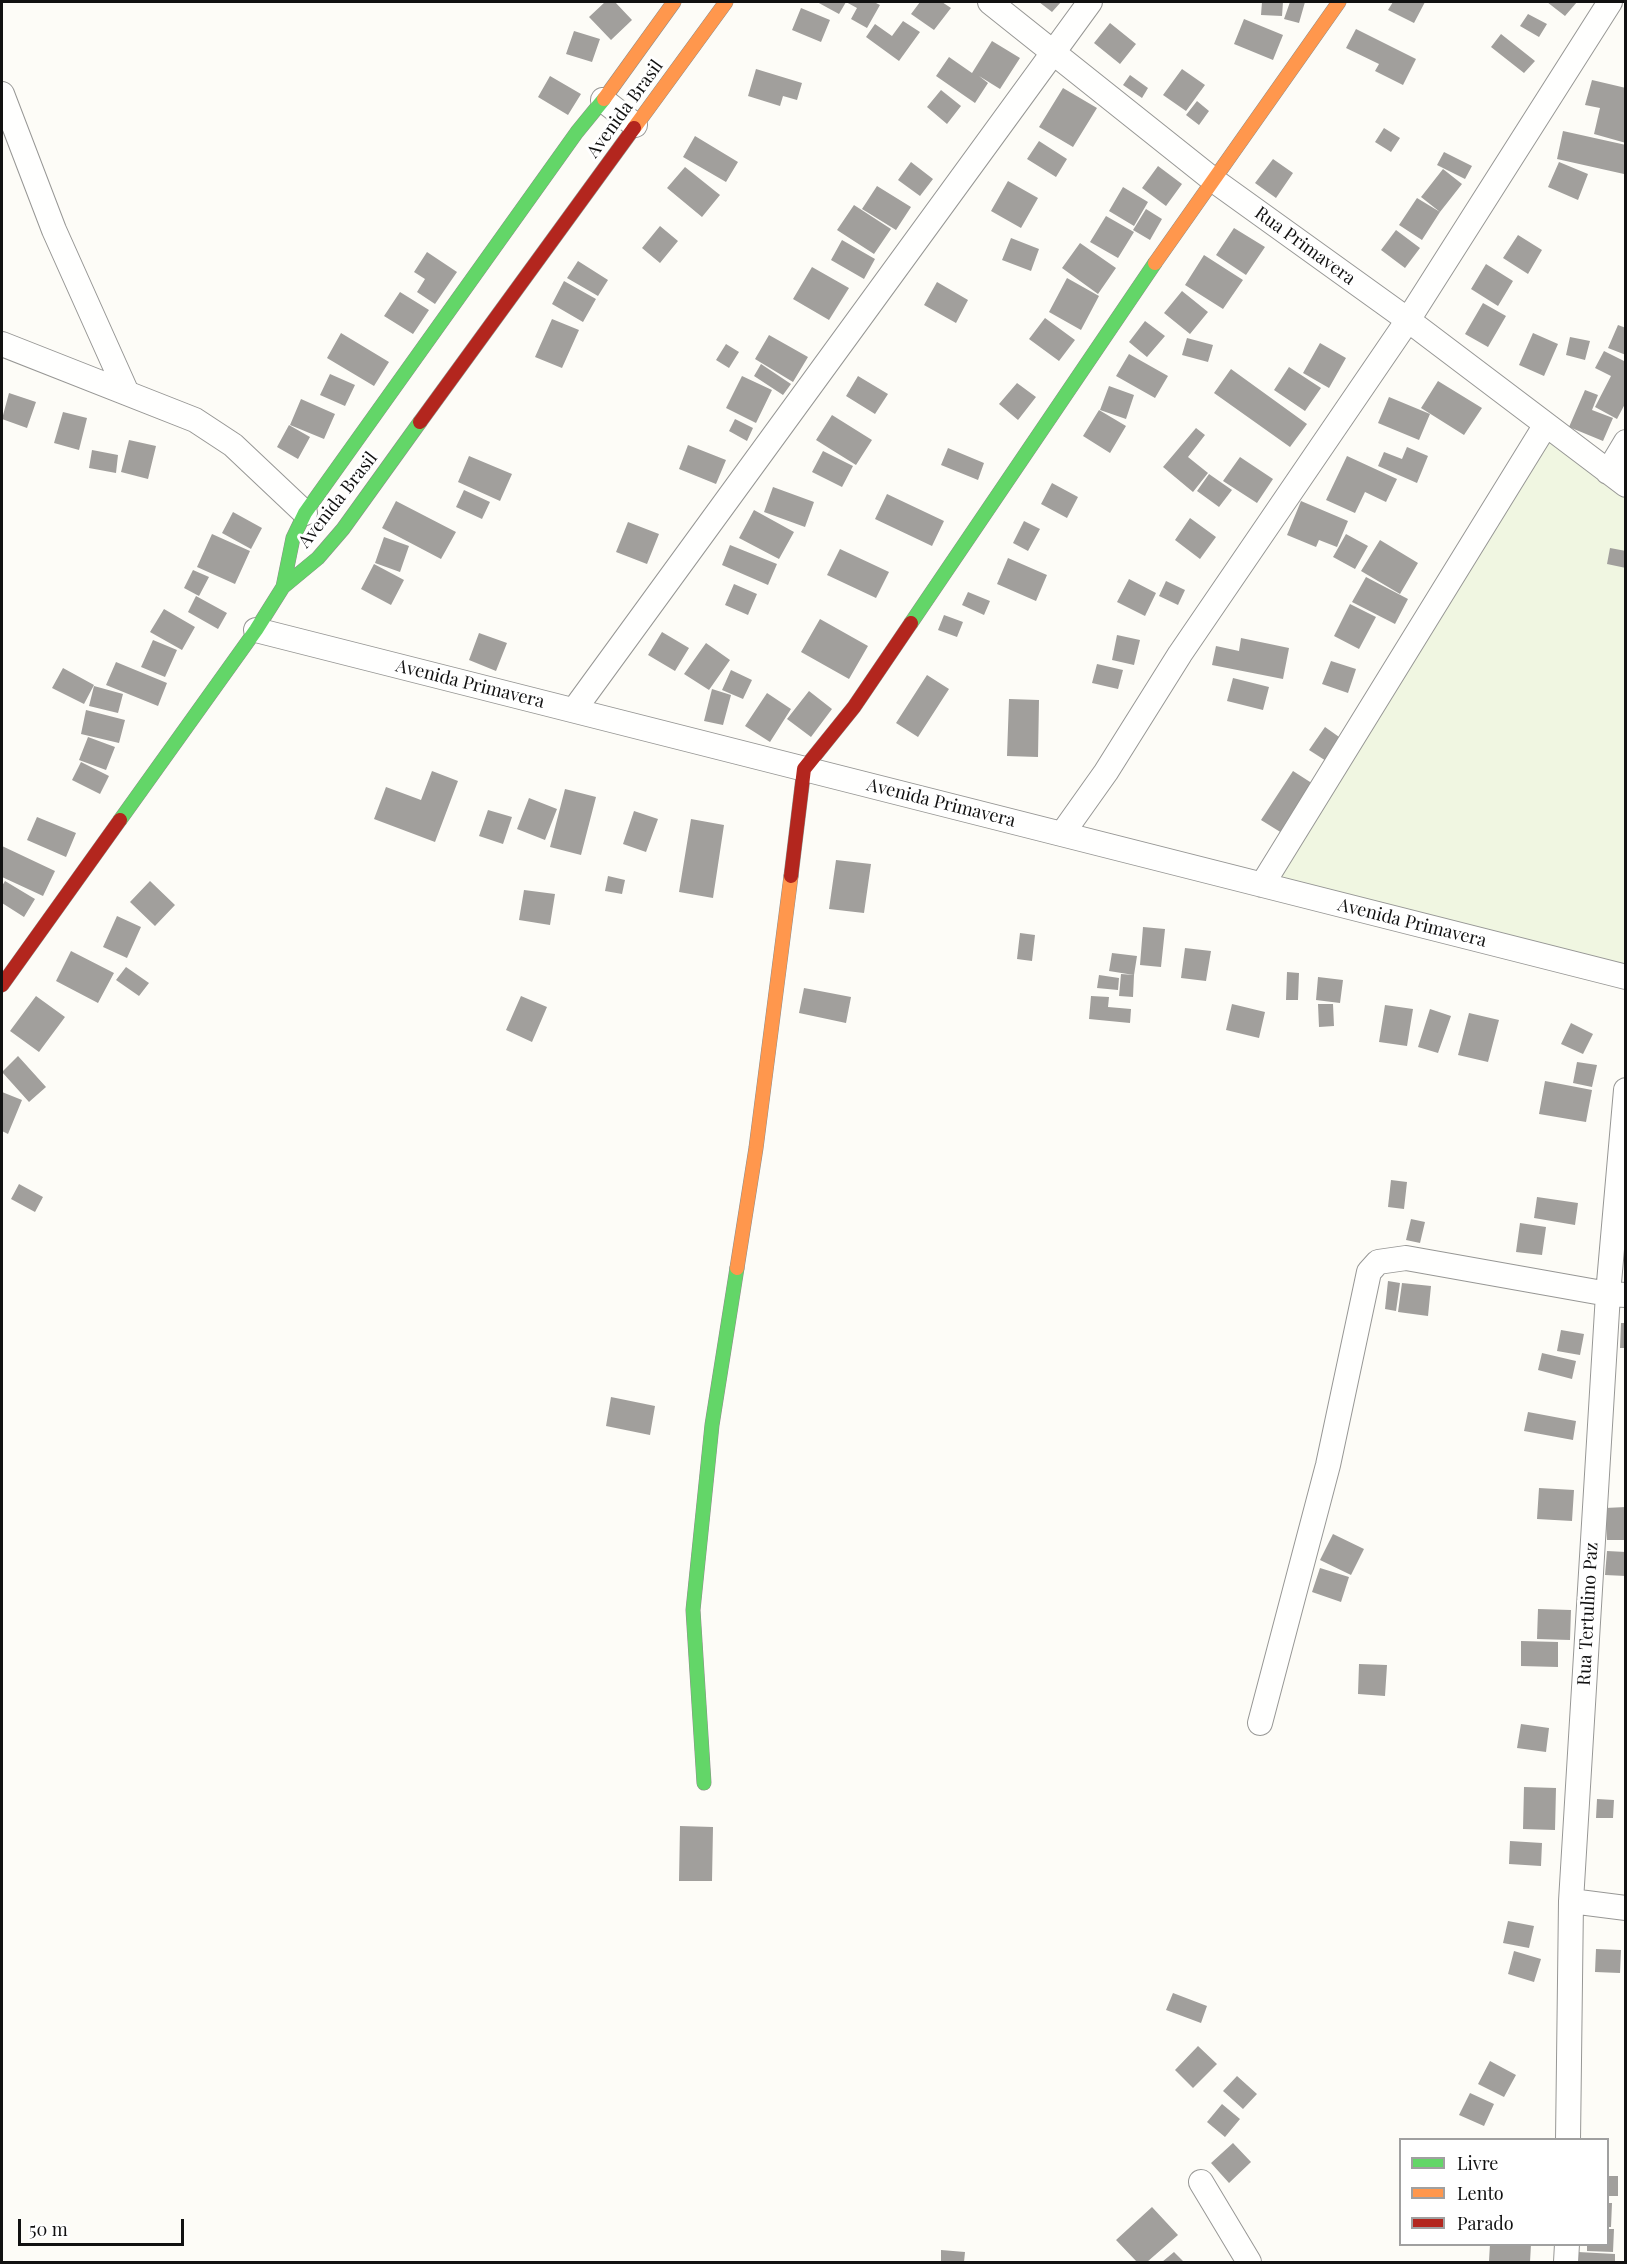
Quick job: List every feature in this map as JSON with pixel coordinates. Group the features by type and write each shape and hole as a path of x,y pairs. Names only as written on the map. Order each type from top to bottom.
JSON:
{"street":[{"name":"Avenida Brasil","path":"283,587 292,538 305,513 570,141 603,100 674,2"},
{"name":"Avenida Brasil","path":"283,587 318,558 343,529 726,2"},
{"name":"Rua Primavera","path":"990,2 1212,179 1408,320 1617,479"},
{"path":"574,710 1090,2"},
{"path":"704,1783 693,1610 712,1425 756,1148 804,769 854,707 1212,179 1339,2"},
{"path":"1062,834 1106,772 1180,654 1408,320 1610,2"},
{"path":"2,94 54,231 127,393"},
{"path":"603,100 635,125"},
{"path":"2,344 195,420 232,445 305,513"},
{"path":"1262,885 1545,426"},
{"path":"1617,479 1626,442"},
{"path":"2,985 256,630 283,587"},
{"name":"Avenida Primavera","path":"256,630 1626,977"},
{"name":"Rua Tertulino Paz","path":"1568,2138 1571,1901 1617,1294 1626,1090"},
{"path":"1260,1723 1328,1465 1369,1272 1378,1262 1406,1258 1617,1294"},
{"path":"1571,1901 1626,1908"},
{"path":"1201,2182 1249,2262"},
{"path":"1566,2262 1567,2246"}],"green space":[{"path":"1545,426 1625,485 1625,977 1262,885"}],"building":[{"path":"605,2 615,2 632,20 611,40 589,17"},
{"path":"817,2 846,2 839,14"},
{"path":"846,2 874,2 880,5 867,28 851,19 857,8"},
{"path":"920,2 942,2 951,8 934,30 911,14"},
{"path":"1039,2 1061,2 1052,12"},
{"path":"1262,2 1283,2 1282,16 1261,15"},
{"path":"1290,2 1305,2 1299,23 1284,19"},
{"path":"1393,2 1425,2 1414,23 1388,10"},
{"path":"1547,2 1577,2 1565,16"},
{"path":"801,8 830,20 821,42 792,30"},
{"path":"1528,14 1547,24 1539,37 1520,26"},
{"path":"1244,19 1283,35 1273,60 1234,44"},
{"path":"903,21 920,32 899,61 866,37 875,24 892,36"},
{"path":"1110,23 1136,44 1120,64 1094,43"},
{"path":"1356,29 1416,59 1403,85 1375,71 1379,64 1346,48"},
{"path":"574,31 600,39 592,62 566,54"},
{"path":"1501,34 1535,61 1524,73 1491,47"},
{"path":"992,41 1020,58 1000,89 979,76 988,83 975,103 936,76 949,57 972,73"},
{"path":"756,69 802,83 797,100 783,96 780,106 748,96"},
{"path":"1182,69 1205,85 1186,111 1163,95"},
{"path":"1130,75 1148,88 1142,98 1123,85"},
{"path":"550,76 581,94 568,115 538,97"},
{"path":"1592,80 1626,88 1626,143 1594,134 1600,108 1585,105"},
{"path":"1063,88 1097,108 1073,147 1039,127"},
{"path":"941,90 961,106 947,124 927,107"},
{"path":"1197,101 1209,111 1199,125 1186,115"},
{"path":"1384,128 1400,138 1391,152 1375,142"},
{"path":"1563,131 1626,145 1624,174 1557,159"},
{"path":"695,136 738,162 726,182 683,157"},
{"path":"1039,141 1067,159 1056,177 1027,159"},
{"path":"1444,152 1472,166 1465,179 1437,165"},
{"path":"1273,159 1293,173 1276,198 1255,183"},
{"path":"911,162 933,179 920,196 898,180"},
{"path":"1559,162 1588,174 1578,200 1548,187"},
{"path":"1158,166 1182,184 1166,206 1142,188"},
{"path":"685,167 720,195 702,217 667,188"},
{"path":"1443,169 1462,184 1440,212 1421,197"},
{"path":"1008,181 1038,198 1021,228 991,211"},
{"path":"877,186 911,207 896,230 862,209"},
{"path":"1123,187 1148,202 1134,226 1109,211"},
{"path":"1417,198 1440,212 1422,240 1399,225"},
{"path":"854,205 891,229 874,254 837,230"},
{"path":"1146,209 1162,219 1150,240 1133,230"},
{"path":"1106,216 1134,232 1118,258 1090,242"},
{"path":"660,226 678,241 660,263 642,248"},
{"path":"1234,228 1265,247 1246,275 1216,255"},
{"path":"1396,230 1420,248 1405,268 1381,250"},
{"path":"1518,235 1542,250 1528,274 1503,258"},
{"path":"1011,238 1039,249 1031,271 1002,260"},
{"path":"842,240 875,259 864,279 831,260"},
{"path":"1080,243 1116,268 1098,294 1062,268"},
{"path":"427,252 457,272 435,304 417,292 425,279 414,272"},
{"path":"1204,255 1243,280 1223,309 1185,285"},
{"path":"578,261 608,280 598,296 567,278"},
{"path":"1486,264 1513,281 1498,306 1471,289"},
{"path":"812,267 849,288 829,320 793,299"},
{"path":"1067,278 1099,296 1081,330 1049,312"},
{"path":"564,281 596,299 583,322 552,304"},
{"path":"937,282 968,300 956,323 924,305"},
{"path":"1182,291 1208,312 1190,334 1164,313"},
{"path":"400,292 429,310 413,334 384,316"},
{"path":"1483,303 1506,316 1488,347 1465,334"},
{"path":"1045,318 1075,340 1059,361 1029,339"},
{"path":"552,319 579,330 562,368 535,357"},
{"path":"1145,321 1165,336 1147,357 1129,342"},
{"path":"1618,325 1626,328 1626,355 1608,348"},
{"path":"341,333 389,362 374,386 327,358"},
{"path":"1533,333 1558,344 1544,376 1519,365"},
{"path":"769,335 808,357 793,382 755,359"},
{"path":"1570,337 1590,341 1585,360 1566,355"},
{"path":"1187,338 1213,345 1208,362 1182,355"},
{"path":"1320,343 1346,358 1329,388 1303,373"},
{"path":"726,344 739,352 729,368 716,360"},
{"path":"1604,351 1626,362 1626,402 1617,419 1595,407 1611,376 1595,368"},
{"path":"1129,354 1168,376 1155,398 1116,376"},
{"path":"761,364 791,384 783,395 754,376"},
{"path":"1289,367 1321,388 1305,411 1274,390"},
{"path":"1231,369 1307,424 1290,447 1214,393"},
{"path":"330,374 355,385 345,406 320,395"},
{"path":"742,376 772,390 756,423 726,408"},
{"path":"858,376 888,394 875,414 846,396"},
{"path":"1438,381 1482,408 1464,435 1421,408"},
{"path":"1017,383 1036,397 1018,420 999,404"},
{"path":"1109,386 1134,395 1126,419 1100,410"},
{"path":"1585,390 1598,395 1592,410 1613,418 1603,441 1569,427"},
{"path":"9,393 36,402 27,428 2,419"},
{"path":"1389,397 1430,414 1419,440 1378,423"},
{"path":"301,399 335,414 324,439 290,425"},
{"path":"1099,410 1126,426 1110,453 1083,436"},
{"path":"63,412 87,418 79,450 54,443"},
{"path":"832,415 872,440 856,465 816,440"},
{"path":"735,419 753,428 747,441 729,431"},
{"path":"289,425 310,437 298,459 277,447"},
{"path":"1196,428 1205,435 1188,457 1208,473 1193,492 1163,467"},
{"path":"129,440 156,446 148,479 121,472"},
{"path":"688,445 726,460 716,484 679,469"},
{"path":"1407,447 1428,456 1417,483 1378,466 1384,452 1402,459"},
{"path":"948,448 984,463 978,480 941,465"},
{"path":"92,450 118,455 116,473 89,468"},
{"path":"823,451 853,466 842,487 812,472"},
{"path":"469,456 512,474 500,501 458,482"},
{"path":"1347,456 1397,479 1386,502 1365,492 1355,513 1326,500"},
{"path":"1240,457 1273,479 1257,503 1223,481"},
{"path":"1209,474 1232,490 1219,507 1197,491"},
{"path":"1052,483 1078,497 1067,518 1041,504"},
{"path":"773,487 814,502 805,527 764,512"},
{"path":"464,490 490,502 482,519 456,507"},
{"path":"887,494 944,521 932,546 875,519"},
{"path":"396,501 456,532 441,559 382,528"},
{"path":"1301,501 1348,521 1337,547 1319,540 1316,547 1287,535"},
{"path":"754,510 794,532 779,559 739,538"},
{"path":"233,512 262,528 251,549 222,533"},
{"path":"1190,518 1216,537 1200,559 1175,540"},
{"path":"1024,521 1040,529 1028,551 1013,543"},
{"path":"628,522 659,534 647,564 616,552"},
{"path":"212,534 250,551 235,584 197,567"},
{"path":"1346,534 1368,546 1355,569 1333,557"},
{"path":"384,537 409,546 400,572 375,563"},
{"path":"1380,540 1418,563 1400,594 1361,571"},
{"path":"730,545 777,564 768,585 722,565"},
{"path":"1610,548 1626,551 1626,568 1607,564"},
{"path":"840,549 889,572 876,598 827,575"},
{"path":"1008,558 1047,575 1036,601 997,584"},
{"path":"374,564 404,580 391,605 361,589"},
{"path":"193,570 209,577 199,596 184,588"},
{"path":"1366,577 1408,599 1395,624 1352,602"},
{"path":"1129,579 1156,593 1145,616 1117,602"},
{"path":"1166,581 1185,590 1178,605 1159,596"},
{"path":"734,584 757,594 748,615 725,605"},
{"path":"968,592 990,601 984,615 962,605"},
{"path":"196,596 227,613 218,629 188,612"},
{"path":"1350,604 1376,617 1359,649 1334,636"},
{"path":"164,609 195,627 182,650 150,632"},
{"path":"944,615 963,622 957,637 938,630"},
{"path":"820,619 868,646 849,679 801,652"},
{"path":"662,632 689,648 675,671 648,655"},
{"path":"479,633 507,643 496,671 469,660"},
{"path":"1117,635 1140,640 1134,665 1112,660"},
{"path":"1241,638 1289,648 1283,679 1212,665 1216,646 1239,651"},
{"path":"153,640 177,650 165,677 141,667"},
{"path":"706,643 730,660 709,690 684,674"},
{"path":"1331,661 1356,669 1348,693 1322,684"},
{"path":"116,662 167,683 158,706 106,685"},
{"path":"1097,664 1123,670 1118,689 1092,683"},
{"path":"63,668 94,685 84,704 52,688"},
{"path":"731,670 752,680 743,699 722,690"},
{"path":"927,675 949,689 918,737 896,723"},
{"path":"1233,678 1269,687 1263,710 1227,701"},
{"path":"94,686 123,694 118,713 89,706"},
{"path":"712,689 731,695 723,725 704,721"},
{"path":"809,691 832,709 811,737 787,719"},
{"path":"767,693 791,709 770,742 745,726"},
{"path":"1009,699 1039,700 1038,757 1007,756"},
{"path":"86,710 125,720 119,743 81,734"},
{"path":"1325,727 1349,744 1334,766 1309,750"},
{"path":"88,737 115,747 106,770 79,760"},
{"path":"81,762 109,776 100,794 72,780"},
{"path":"432,771 458,781 435,842 374,819 386,787 421,800"},
{"path":"1293,771 1321,789 1290,838 1261,820"},
{"path":"565,789 596,797 581,855 550,847"},
{"path":"529,798 557,809 545,840 517,829"},
{"path":"488,810 512,817 503,844 479,836"},
{"path":"634,811 658,819 646,852 623,844"},
{"path":"37,817 76,833 66,857 27,840"},
{"path":"691,819 724,825 713,898 679,892"},
{"path":"2,846 55,871 43,896 2,877"},
{"path":"836,860 871,864 864,913 829,909"},
{"path":"608,876 625,880 622,894 605,891"},
{"path":"5,881 35,899 24,917 2,903 2,886"},
{"path":"150,881 175,905 155,926 130,902"},
{"path":"524,890 555,894 550,925 519,920"},
{"path":"117,916 141,927 127,958 103,947"},
{"path":"1143,927 1165,929 1161,967 1140,965"},
{"path":"1020,933 1035,935 1032,961 1017,959"},
{"path":"1185,948 1211,951 1206,981 1181,978"},
{"path":"71,951 114,973 98,1003 56,981"},
{"path":"1112,953 1137,956 1134,975 1109,971"},
{"path":"126,967 149,983 139,996 116,980"},
{"path":"1287,972 1299,973 1298,1000 1286,1000"},
{"path":"1121,974 1134,975 1133,997 1119,996"},
{"path":"1099,975 1119,978 1118,990 1097,988"},
{"path":"1318,977 1343,980 1340,1003 1316,1000"},
{"path":"804,988 851,997 846,1023 799,1013"},
{"path":"36,996 65,1017 39,1052 10,1031"},
{"path":"521,996 547,1007 532,1042 506,1030"},
{"path":"1091,996 1109,997 1108,1007 1131,1009 1130,1023 1089,1019"},
{"path":"1232,1004 1265,1012 1259,1038 1226,1030"},
{"path":"1318,1004 1333,1004 1334,1026 1319,1027"},
{"path":"1385,1005 1413,1009 1407,1046 1379,1042"},
{"path":"1430,1009 1451,1016 1438,1053 1418,1047"},
{"path":"1469,1013 1499,1020 1488,1062 1458,1055"},
{"path":"1571,1023 1593,1034 1583,1054 1561,1044"},
{"path":"18,1056 46,1087 29,1102 2,1072"},
{"path":"1577,1062 1597,1065 1592,1087 1573,1083"},
{"path":"1545,1081 1592,1090 1586,1122 1539,1114"},
{"path":"2,1092 22,1100 8,1134 2,1131"},
{"path":"1391,1180 1407,1182 1404,1209 1388,1207"},
{"path":"19,1184 43,1197 35,1212 11,1199"},
{"path":"1537,1197 1578,1203 1575,1225 1534,1218"},
{"path":"1411,1219 1425,1222 1420,1243 1406,1240"},
{"path":"1520,1223 1546,1227 1542,1255 1516,1252"},
{"path":"1388,1281 1400,1283 1396,1311 1385,1309"},
{"path":"1402,1283 1431,1286 1428,1316 1398,1312"},
{"path":"1621,1323 1626,1323 1626,1348 1620,1348"},
{"path":"1561,1330 1584,1334 1580,1355 1557,1351"},
{"path":"1542,1353 1576,1361 1572,1379 1538,1370"},
{"path":"611,1397 655,1406 650,1435 606,1426"},
{"path":"1528,1412 1576,1421 1573,1440 1524,1431"},
{"path":"1539,1488 1574,1490 1572,1521 1537,1519"},
{"path":"1626,1507 1626,1540 1607,1540 1605,1508"},
{"path":"1333,1534 1364,1549 1351,1575 1320,1560"},
{"path":"1607,1551 1626,1552 1626,1576 1605,1575"},
{"path":"1320,1568 1349,1577 1341,1602 1312,1592"},
{"path":"1538,1609 1571,1610 1570,1640 1537,1639"},
{"path":"1521,1641 1558,1642 1558,1667 1521,1666"},
{"path":"1359,1664 1387,1665 1385,1696 1358,1694"},
{"path":"1521,1724 1549,1728 1546,1752 1517,1748"},
{"path":"1524,1787 1556,1788 1555,1830 1523,1829"},
{"path":"1597,1799 1614,1800 1613,1818 1596,1818"},
{"path":"680,1826 713,1827 712,1881 679,1881"},
{"path":"1510,1841 1542,1843 1541,1866 1509,1864"},
{"path":"1508,1921 1534,1926 1529,1948 1503,1943"},
{"path":"1596,1949 1621,1950 1620,1973 1595,1972"},
{"path":"1514,1951 1541,1959 1534,1982 1508,1974"},
{"path":"1173,1993 1207,2006 1201,2023 1166,2010"},
{"path":"1198,2046 1217,2064 1193,2088 1175,2070"},
{"path":"1490,2061 1516,2075 1504,2097 1478,2084"},
{"path":"1237,2076 1257,2094 1243,2109 1223,2091"},
{"path":"1470,2093 1494,2104 1484,2126 1459,2115"},
{"path":"1222,2104 1240,2119 1225,2137 1207,2122"},
{"path":"1233,2143 1251,2162 1229,2183 1211,2163"},
{"path":"1609,2176 1618,2176 1618,2196 1609,2196"},
{"path":"1609,2203 1612,2203 1611,2227 1609,2227"},
{"path":"1152,2207 1178,2235 1147,2262 1137,2262 1116,2240"},
{"path":"1609,2229 1614,2229 1613,2252 1587,2251 1587,2246 1609,2246"},
{"path":"1490,2246 1531,2246 1530,2262 1489,2261"},
{"path":"941,2250 965,2252 964,2262 941,2262"},
{"path":"1174,2252 1184,2262 1162,2262"},
{"path":"1578,2252 1615,2254 1615,2262 1578,2262"}],"traffic: fast":[{"path":"283,587 293,538 305,513 577,132 604,99"},
{"path":"911,623 1155,263"},
{"path":"120,820 256,630 283,587 318,558 343,529 420,422"},
{"path":"704,1783 693,1610 712,1425 737,1268"}],"traffic: slow":[{"path":"604,99 674,2"},
{"path":"634,128 726,2"},
{"path":"1155,263 1339,2"},
{"path":"737,1268 756,1148 791,876"}],"traffic: jam":[{"path":"420,422 634,128"},
{"path":"791,876 804,769 854,707 911,623"},
{"path":"2,985 120,820"}]}
